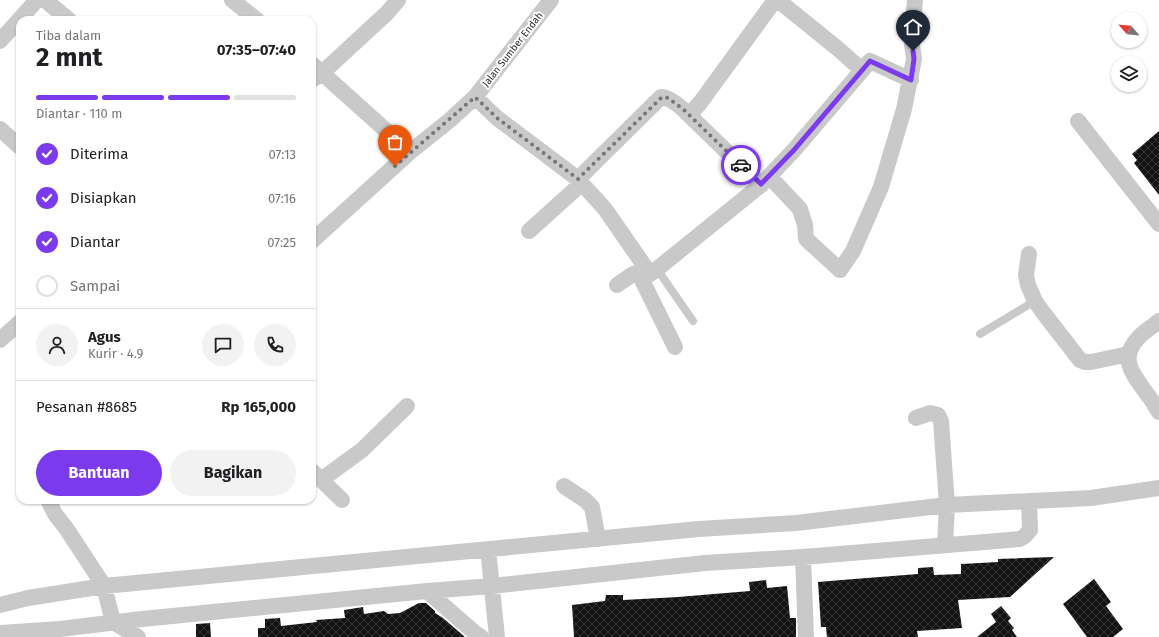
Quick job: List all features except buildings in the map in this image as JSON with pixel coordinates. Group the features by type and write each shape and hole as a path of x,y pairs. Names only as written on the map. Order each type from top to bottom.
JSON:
{"street":[{"path":"23,16 37,0"},
{"path":"45,0 64,16"},
{"path":"232,0 252,16"},
{"path":"316,71 387,13 398,0"},
{"name":"Jalan Sumber Endah","path":"316,237 410,152 450,120 475,97 551,0"},
{"path":"689,115 705,96 775,0 779,1 862,70"},
{"path":"529,230 580,182 661,97 663,97 668,98 683,109 800,209 805,225 806,239 840,270 853,251 881,187 904,109 914,59 912,33 915,0"},
{"path":"0,41 16,23"},
{"path":"617,286 633,274 636,273 639,276 649,274 765,180 794,150 869,62 871,61 911,80"},
{"path":"316,73 410,152"},
{"path":"475,97 497,118 580,182 605,209 649,274 675,347"},
{"path":"1078,120 1159,224"},
{"path":"0,128 16,143"},
{"path":"1029,254 1026,275 1028,285 1035,301 1080,360 1092,362 1129,354"},
{"path":"1159,321 1139,337 1132,347 1128,362 1134,377 1159,412"},
{"path":"0,340 16,326"},
{"path":"342,500 316,476 362,450 406,406"},
{"path":"916,418 930,413 938,415 942,420 947,505 945,545"},
{"path":"564,486 585,500 592,507 598,539"},
{"path":"0,605 28,598 104,586 699,529 796,523 947,505 1091,498 1159,488"},
{"path":"0,633 60,629 113,622 492,586 705,563 803,557 1020,539 1023,538 1030,530 1029,500"},
{"path":"50,504 55,514 66,528 104,586 113,622 105,637"},
{"path":"488,549 497,637"},
{"path":"803,557 806,637"},
{"path":"427,591 481,637"},
{"path":"113,622 138,637"}],"lane":[{"path":"649,274 693,321"},
{"path":"980,334 1035,301"}],"way so far":[{"path":"395,166 475,97 497,118 517,134 578,179 661,97 668,98 683,109 741,165"}],"route":[{"path":"741,165 761,184 794,150 870,61 911,80 914,59 913,51"}]}
